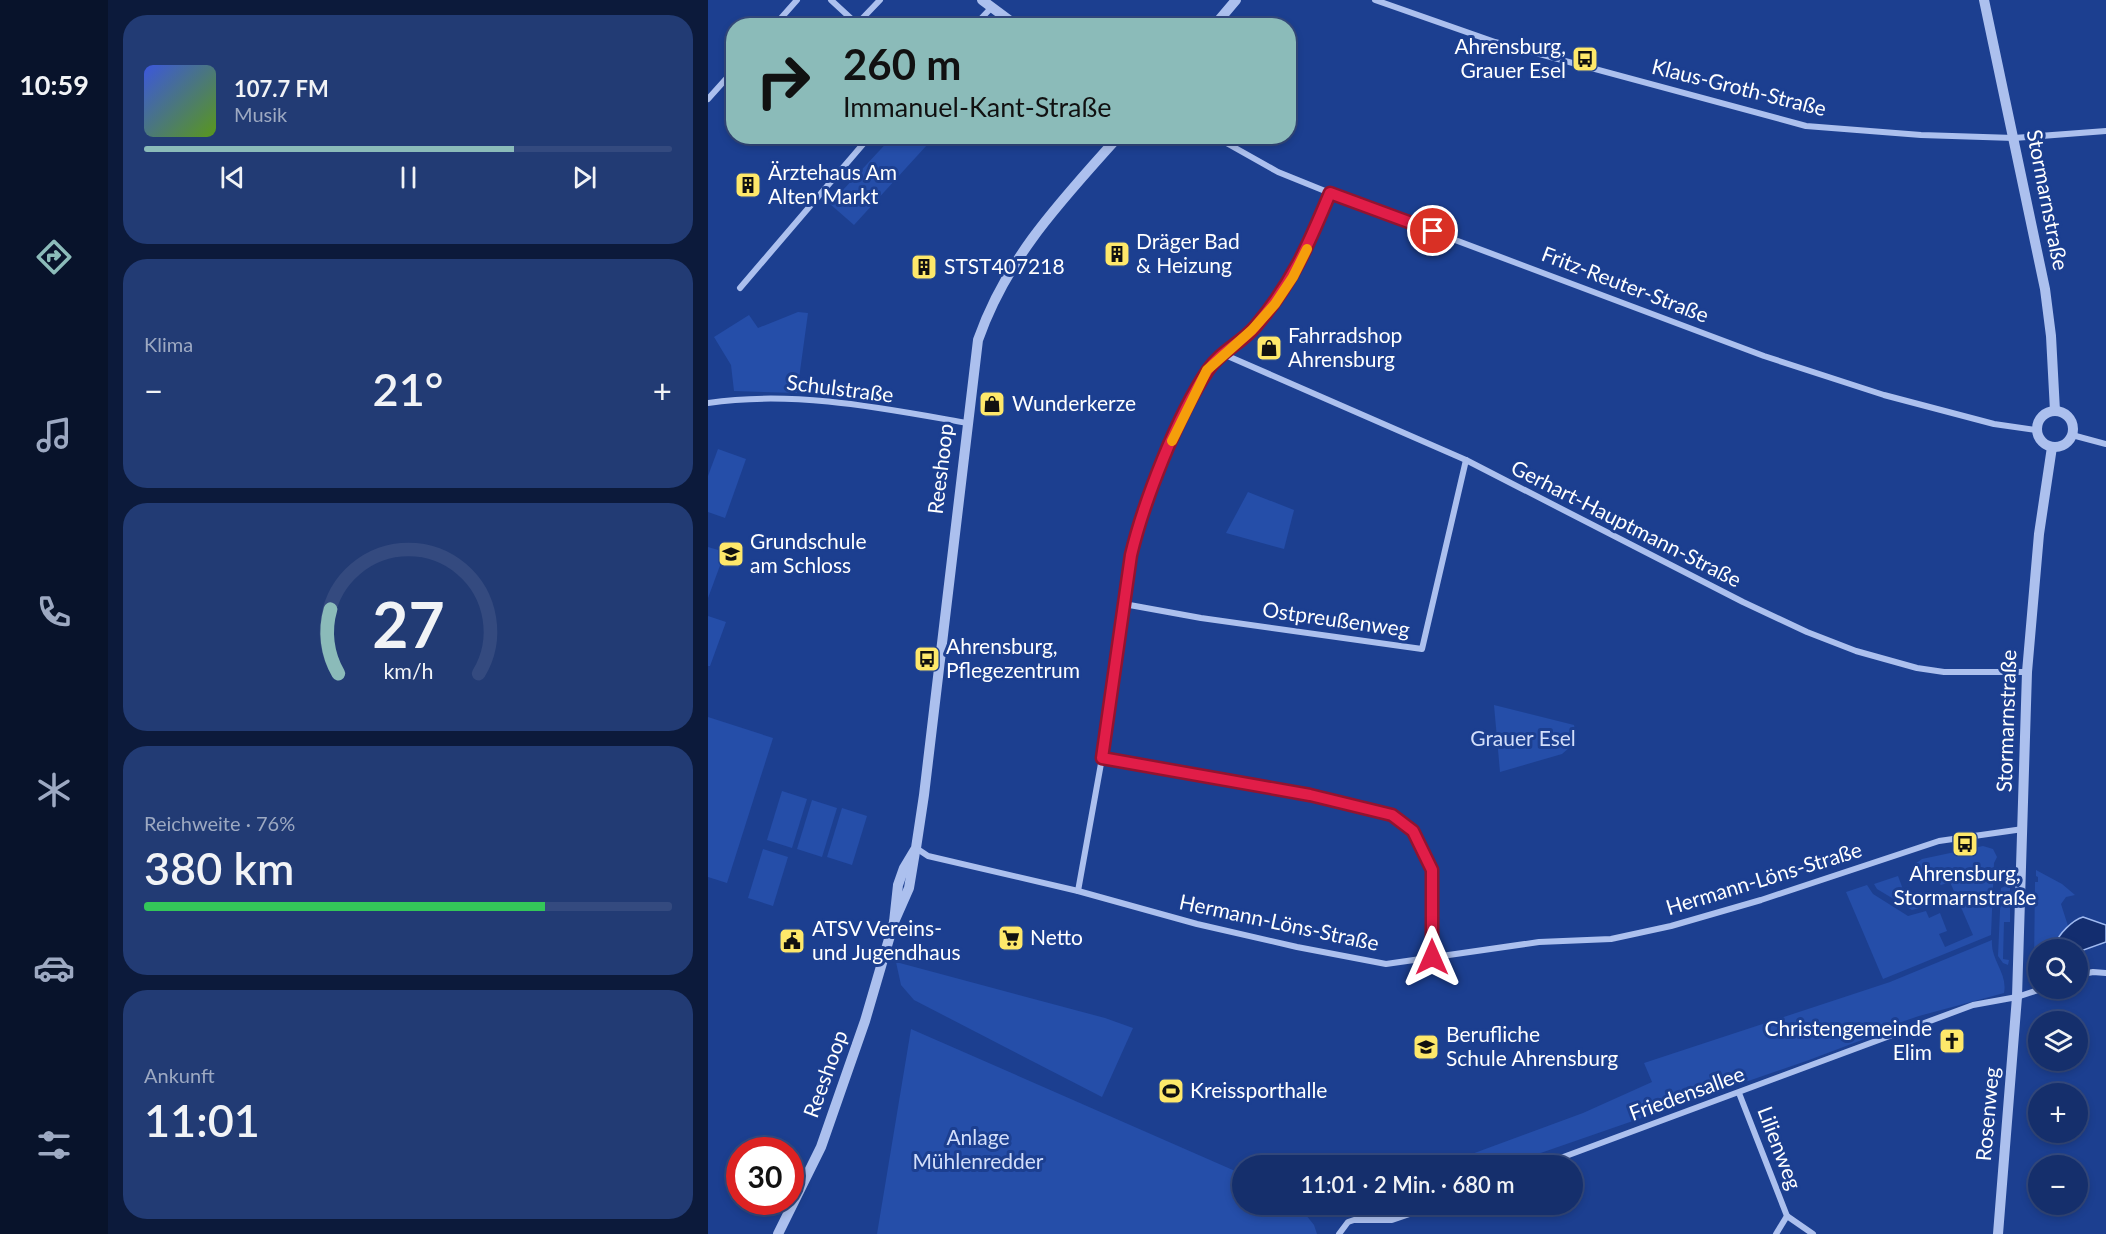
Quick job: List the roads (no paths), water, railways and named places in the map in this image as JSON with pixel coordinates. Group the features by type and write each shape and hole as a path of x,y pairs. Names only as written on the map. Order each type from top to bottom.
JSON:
{"street":[{"path":"781,18 797,0"},
{"path":"831,0 850,18"},
{"path":"863,18 880,0"},
{"path":"982,0 1006,18"},
{"path":"1221,18 1236,0"},
{"name":"Klaus-Groth-Straße","path":"1375,0 1495,42 1806,126 1921,135 2014,138 2106,131"},
{"name":"Stormarnstraße","path":"1984,0 2046,301 2051,336 2055,411"},
{"path":"982,18 992,8"},
{"path":"708,99 726,78"},
{"path":"740,288 863,144"},
{"name":"Reeshoop","path":"778,1234 821,1147 865,1022 894,922 898,885 904,868 915,850 978,340 998,290 1039,226 1112,144"},
{"name":"Fritz-Reuter-Straße","path":"1229,144 1278,171 1330,193 1764,356 1884,395 1994,424 2036,430"},
{"path":"1078,891 1102,758 1131,555 1145,504 1207,370 1252,330 1284,291 1300,264 1330,193"},
{"name":"Gerhart-Hauptmann-Straße","path":"1223,354 1466,460 1733,597 1807,632 1856,651 1917,668 1944,672 2027,672"},
{"name":"Schulstraße","path":"708,403 747,397 801,399 967,423"},
{"path":"2055,411 2069,418 2073,427 2072,435 2065,444 2052,447 2041,441 2036,430 2041,417 2055,411"},
{"path":"2072,435 2106,444"},
{"name":"Stormarnstraße","path":"2017,997 2027,672 2038,545 2052,447"},
{"name":"Ostpreußenweg","path":"1124,604 1201,618 1422,649 1466,460"},
{"path":"1102,758 1310,795 1392,815 1413,831 1432,870 1432,957"},
{"name":"Hermann-Löns-Straße","path":"915,850 935,858 1078,891 1197,924 1329,954 1386,964 1539,942 1621,936 1761,900 1826,876 1939,841 2023,829"},
{"path":"2088,973 2106,973"},
{"name":"Friedensallee","path":"1569,1155 1972,1005 2028,993"},
{"name":"Rosenweg","path":"1998,1234 2017,997"},
{"name":"Lilienweg","path":"1739,1093 1787,1216 1813,1234"},
{"path":"1339,1234 1348,1222 1354,1220 1392,1221 1409,1215"},
{"name":"Lilienweg","path":"1776,1234 1787,1216"}],"place":[{"name":"Ahrensburg, Grauer Esel","path":"1585,59"},
{"name":"Ärztehaus Am Alten Markt","path":"748,185"},
{"name":"Dräger Bad & Heizung","path":"1117,254"},
{"name":"STST407218","path":"924,267"},
{"name":"Fahrradshop Ahrensburg","path":"1269,348"},
{"name":"Wunderkerze","path":"992,404"},
{"name":"Grundschule am Schloss","path":"731,554"},
{"name":"Ahrensburg, Pflegezentrum","path":"927,659"},
{"name":"Ahrensburg, Stormarnstraße","path":"1965,844"},
{"name":"Netto","path":"1011,938"},
{"name":"ATSV Vereins- und Jugendhaus","path":"792,941"},
{"name":"Christengemeinde Elim","path":"1952,1041"},
{"name":"Berufliche Schule Ahrensburg","path":"1426,1047"},
{"name":"Kreissporthalle","path":"1171,1091"}],"park label":[{"name":"Grauer Esel","path":"1523,739"},
{"name":"Anlage Mühlenredder","path":"978,1150"}]}
